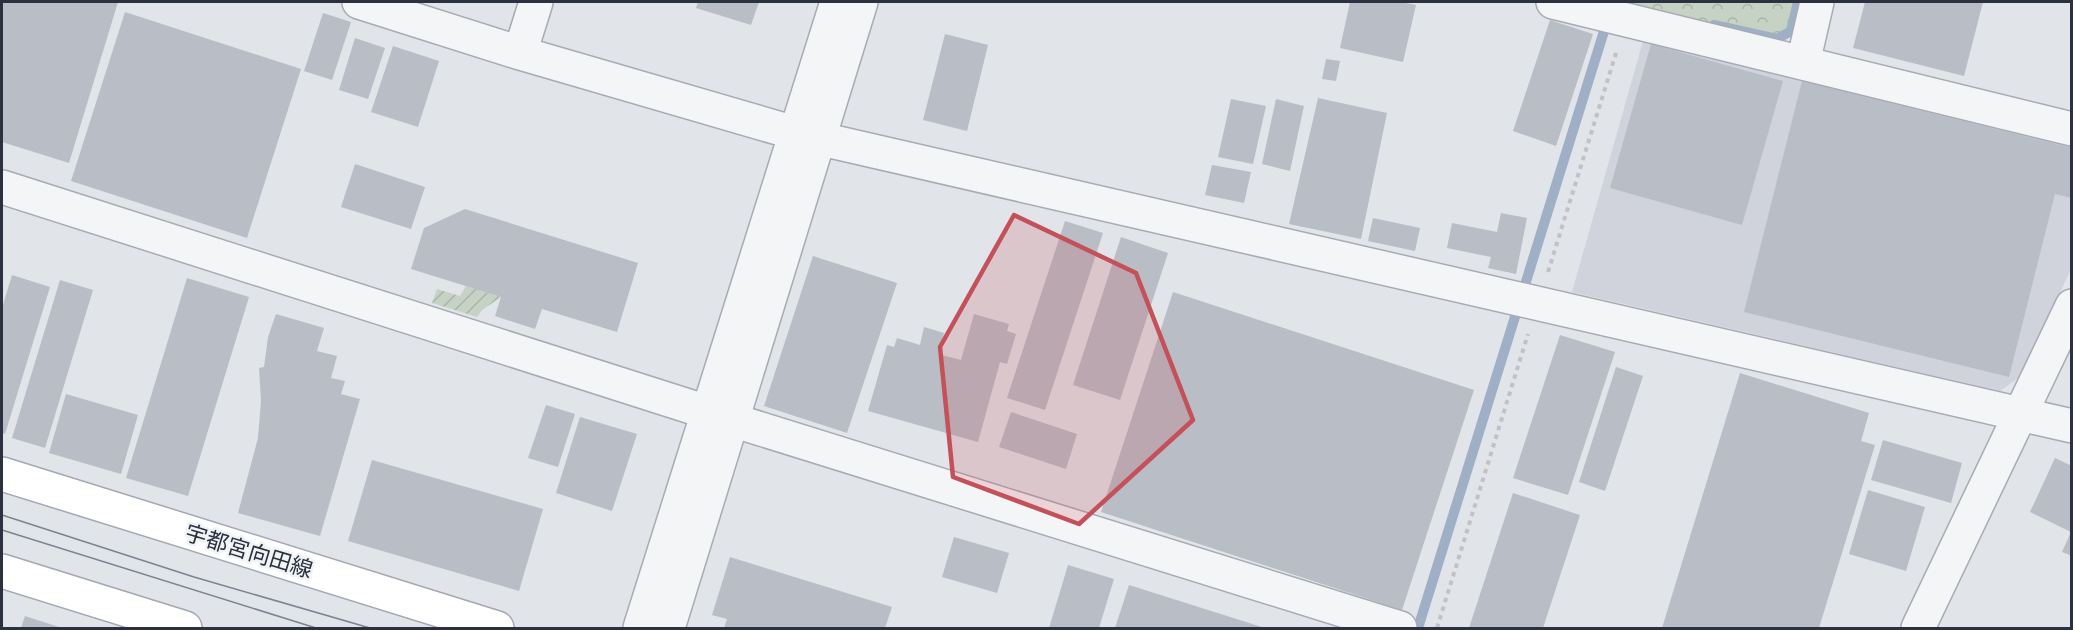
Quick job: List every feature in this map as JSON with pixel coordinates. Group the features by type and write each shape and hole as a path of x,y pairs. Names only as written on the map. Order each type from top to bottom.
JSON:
{"main road":[{"name":"宇都宮向田線","path":"2,474 497,628"},
{"path":"2,571 185,628"}],"street":[{"path":"359,2 520,53 807,136 2072,426"},
{"path":"520,53 536,2"},
{"path":"640,628 720,416 807,136 837,2"},
{"path":"807,136 861,2"},
{"path":"1553,2 2072,129"},
{"path":"1803,63 1817,2"},
{"path":"2,187 720,416 1400,628"},
{"path":"1918,628 2018,414 2072,306"},
{"path":"668,628 720,416"}],"highlighted area":[{"path":"1014,215 1136,273 1193,420 1079,524 953,477 940,347"}],"shaded area":[{"path":"1645,34 2071,141 2071,269 2021,376 2000,391 1572,292"}],"green space":[{"path":"1619,2 1795,2 1788,30 1775,41"},
{"path":"466,286 501,297 482,310 477,317 432,303 437,289 460,296"}],"building":[{"path":"2,2 118,2 69,163 2,142"},
{"path":"698,2 759,2 751,25 696,8"},
{"path":"1350,2 1401,2 1416,5 1403,62 1340,48"},
{"path":"1865,2 1983,2 1964,76 1853,48"},
{"path":"125,12 301,69 247,238 71,181"},
{"path":"323,13 351,22 332,80 304,71"},
{"path":"1550,20 1593,34 1556,146 1513,131"},
{"path":"945,34 988,45 967,131 923,120"},
{"path":"355,38 385,48 368,99 339,90"},
{"path":"1651,44 1783,81 1742,225 1610,188"},
{"path":"393,46 439,61 418,127 371,112"},
{"path":"1326,59 1340,61 1336,81 1322,79"},
{"path":"1802,81 2072,148 2072,198 2055,194 2009,377 1744,312"},
{"path":"1318,98 1387,113 1361,239 1289,224"},
{"path":"1231,99 1266,106 1253,164 1218,157"},
{"path":"1276,99 1304,106 1290,171 1262,164"},
{"path":"355,164 425,187 411,229 341,207"},
{"path":"1212,165 1251,172 1244,203 1205,195"},
{"path":"465,209 638,263 617,332 542,309 535,329 495,316 501,297 411,269 424,228"},
{"path":"1501,213 1527,218 1516,274 1488,268 1491,257 1447,248 1452,223 1497,232"},
{"path":"1373,218 1420,228 1415,251 1368,241"},
{"path":"1065,221 1103,233 1045,410 1007,398"},
{"path":"1121,237 1168,253 1120,400 1073,385"},
{"path":"813,256 897,283 847,433 764,406"},
{"path":"12,275 50,287 5,434 2,433 2,308"},
{"path":"187,278 249,297 188,496 126,478"},
{"path":"60,280 93,290 45,448 12,438"},
{"path":"1173,292 1474,390 1402,610 1101,512"},
{"path":"276,314 324,328 317,351 337,356 331,378 345,381 341,394 360,399 320,536 238,513 258,438 261,401 259,368 264,367 268,337"},
{"path":"974,314 1009,324 1007,331 1016,334 1007,364 1000,362 978,442 868,411 887,345 894,347 897,338 920,345 924,327 944,333 938,354 961,360"},
{"path":"1560,335 1615,352 1568,495 1513,478"},
{"path":"1616,367 1643,376 1605,491 1579,482"},
{"path":"1740,373 1869,413 1861,441 1875,445 1819,628 1662,628"},
{"path":"66,394 138,415 121,474 49,453"},
{"path":"546,405 575,414 558,467 528,458"},
{"path":"1011,412 1077,434 1066,469 999,447"},
{"path":"580,417 637,434 612,511 556,493"},
{"path":"1883,440 1962,463 1951,503 1871,480"},
{"path":"2055,458 2072,466 2072,556 2062,552 2071,532 2030,512"},
{"path":"372,460 543,509 519,591 348,541"},
{"path":"1868,490 1925,507 1906,571 1849,554"},
{"path":"1513,493 1580,515 1543,628 1469,628"},
{"path":"954,537 1009,553 997,593 942,577"},
{"path":"730,557 892,607 885,628 724,628 727,619 712,615"},
{"path":"1068,565 1114,579 1099,628 1049,628"},
{"path":"1129,585 1265,628 1115,628"},
{"path":"25,616 62,628 21,628"}],"waterway":[{"path":"1714,25 1777,39 1791,31 1798,2"},
{"path":"1418,628 1605,28"}],"tram line":[{"path":"2,515 194,577 370,628"},
{"path":"2,530 316,628"}]}
